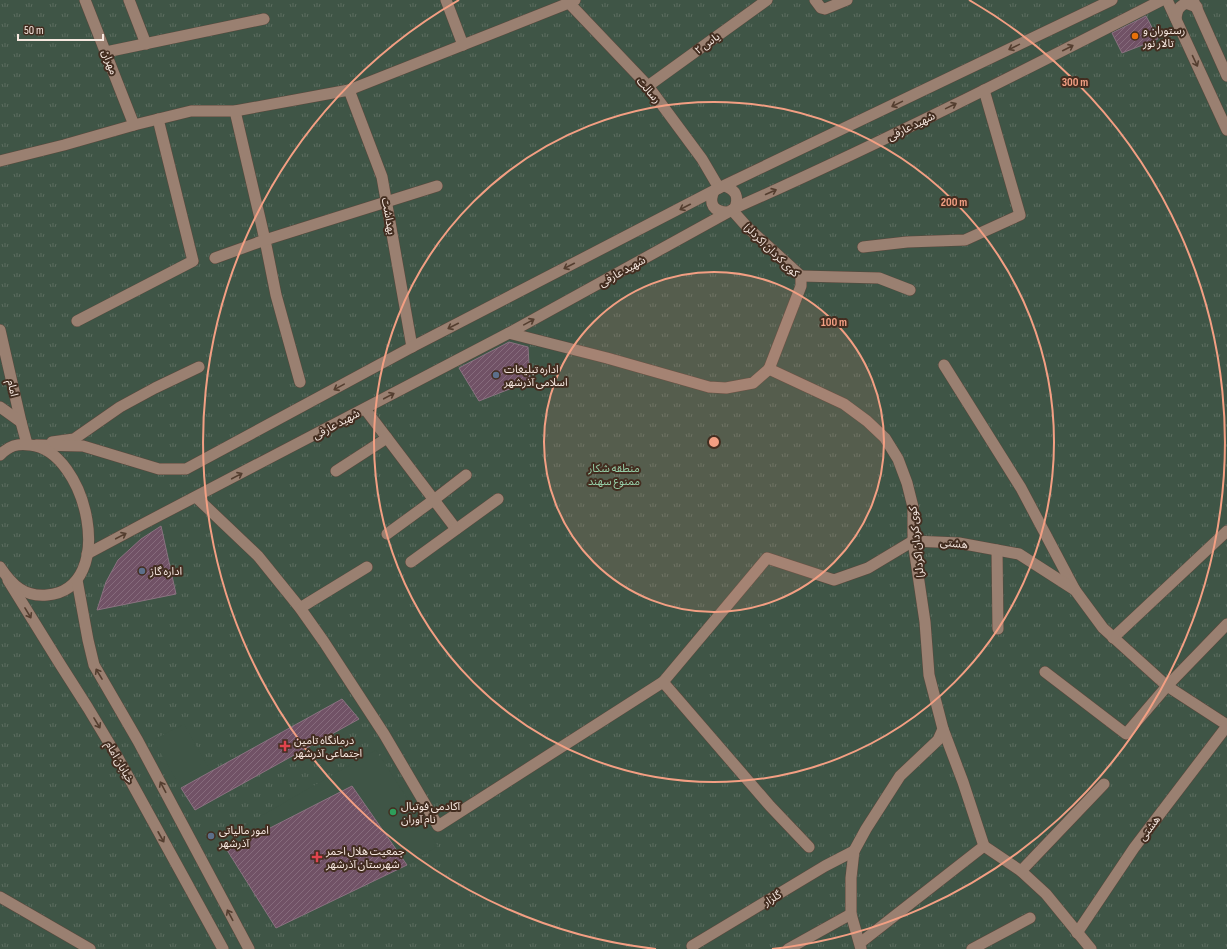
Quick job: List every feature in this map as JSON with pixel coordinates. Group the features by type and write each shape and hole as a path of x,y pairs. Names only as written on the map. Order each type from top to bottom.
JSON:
{"street":[{"name":"مهران","path":"85,0 134,125"},
{"path":"129,0 146,44"},
{"path":"446,0 463,45"},
{"name":"یاس ۲","path":"648,86 767,0"},
{"path":"818,4 825,9 847,0"},
{"path":"0,455 7,448 14,446 83,446 159,469 186,469 412,347 720,189 1112,0"},
{"name":"شهید عارفی","path":"87,554 509,333 731,210 802,178 984,90 1162,0"},
{"path":"1167,0 1227,130"},
{"path":"0,161 191,110 235,111 349,90 571,1"},
{"name":"رسالت","path":"571,1 648,86 702,159 720,189"},
{"path":"1176,19 1177,11 1180,6 1186,3 1195,4 1227,76"},
{"path":"106,52 264,19"},
{"name":"بهداشت","path":"349,90 382,177 412,347"},
{"path":"863,247 907,242 965,240 1020,215 984,90"},
{"path":"235,111 265,240 276,295 300,382"},
{"path":"77,321 193,262 158,119"},
{"path":"216,258 265,240 437,186"},
{"path":"730,188 736,193 737,200 731,210 719,211 713,205 712,196 720,189 730,188"},
{"name":"کوی کردان (کردلر)","path":"731,210 748,228 801,276 801,286 770,370 844,404 867,421 885,438 898,458 907,483 913,507 914,541 926,622 929,675 943,728 984,846"},
{"path":"801,276 879,278 910,290"},
{"name":"امام","path":"0,330 21,422 31,445"},
{"path":"509,333 607,358 709,387 726,388 752,384 770,370"},
{"path":"944,365 1021,488 1075,590"},
{"path":"31,445 74,439 120,407 199,367"},
{"path":"0,407 21,422"},
{"path":"365,409 435,499 456,529"},
{"path":"336,471 387,438"},
{"path":"8,580 20,589 32,595 48,595 62,591 71,587 77,580 83,568 87,554 89,542 84,506 75,483 64,466 49,451 31,445"},
{"path":"387,534 466,474"},
{"path":"196,497 258,556 300,608 384,734 438,826 663,682 767,558 834,580 868,568 914,541"},
{"path":"411,562 498,499"},
{"path":"1113,638 1227,531"},
{"name":"هشتی","path":"914,541 959,543 1019,554 1075,590 1103,628 1113,638 1167,686 1227,726 1134,848 1077,933"},
{"path":"997,550 998,629"},
{"path":"300,608 367,567"},
{"name":"خیابان امام","path":"0,568 118,758 223,949"},
{"path":"77,580 94,665 138,741 249,949"},
{"path":"1045,672 1126,734 1167,686 1227,624"},
{"path":"663,682 770,806 809,847"},
{"path":"943,728 938,740 900,776 866,829 854,851 851,878 852,914 860,946 984,846 1021,871 1046,894 1091,949"},
{"path":"1021,871 1104,784"},
{"name":"گلزار","path":"692,946 826,866 854,851"},
{"path":"0,897 90,949"},
{"path":"788,949 852,914"},
{"path":"972,949 1030,918"}],"green space":[{"name":"منطقه شکار ممنوع سهند","path":"0,0 1227,0 1227,949 0,949"},
{"path":"184,724 211,772 181,788 153,740"},
{"name":"آکادمی فوتبال نام آوران","path":"376,750 438,846 407,865 351,786 227,850 221,839"}],"building":[{"name":"رستوران و تالار نور","path":"1146,16 1158,39 1122,53 1112,33"},
{"name":"اداره تبلیغات اسلامی آذرشهر","path":"509,342 528,347 530,381 479,401 459,368"},
{"name":"اداره گاز","path":"161,526 176,594 97,610 106,582 118,560 141,539"},
{"name":"درمانگاه تامین اجتماعی آذرشهر","path":"342,699 359,719 195,810 181,788"},
{"name":"جمعیت هلال احمر شهرستان آذرشهر","path":"352,786 407,865 276,928 227,850"}],"place":[{"name":"رستوران و تالار نور","path":"1135,36"},
{"name":"اداره تبلیغات اسلامی آذرشهر","path":"496,375"},
{"name":"اداره گاز","path":"142,571"},
{"name":"درمانگاه تامین اجتماعی آذرشهر","path":"285,746"},
{"name":"آکادمی فوتبال نام آوران","path":"393,812"},
{"name":"امور مالیاتی آذرشهر","path":"211,836"},
{"name":"جمعیت هلال احمر شهرستان آذرشهر","path":"317,857"}]}
